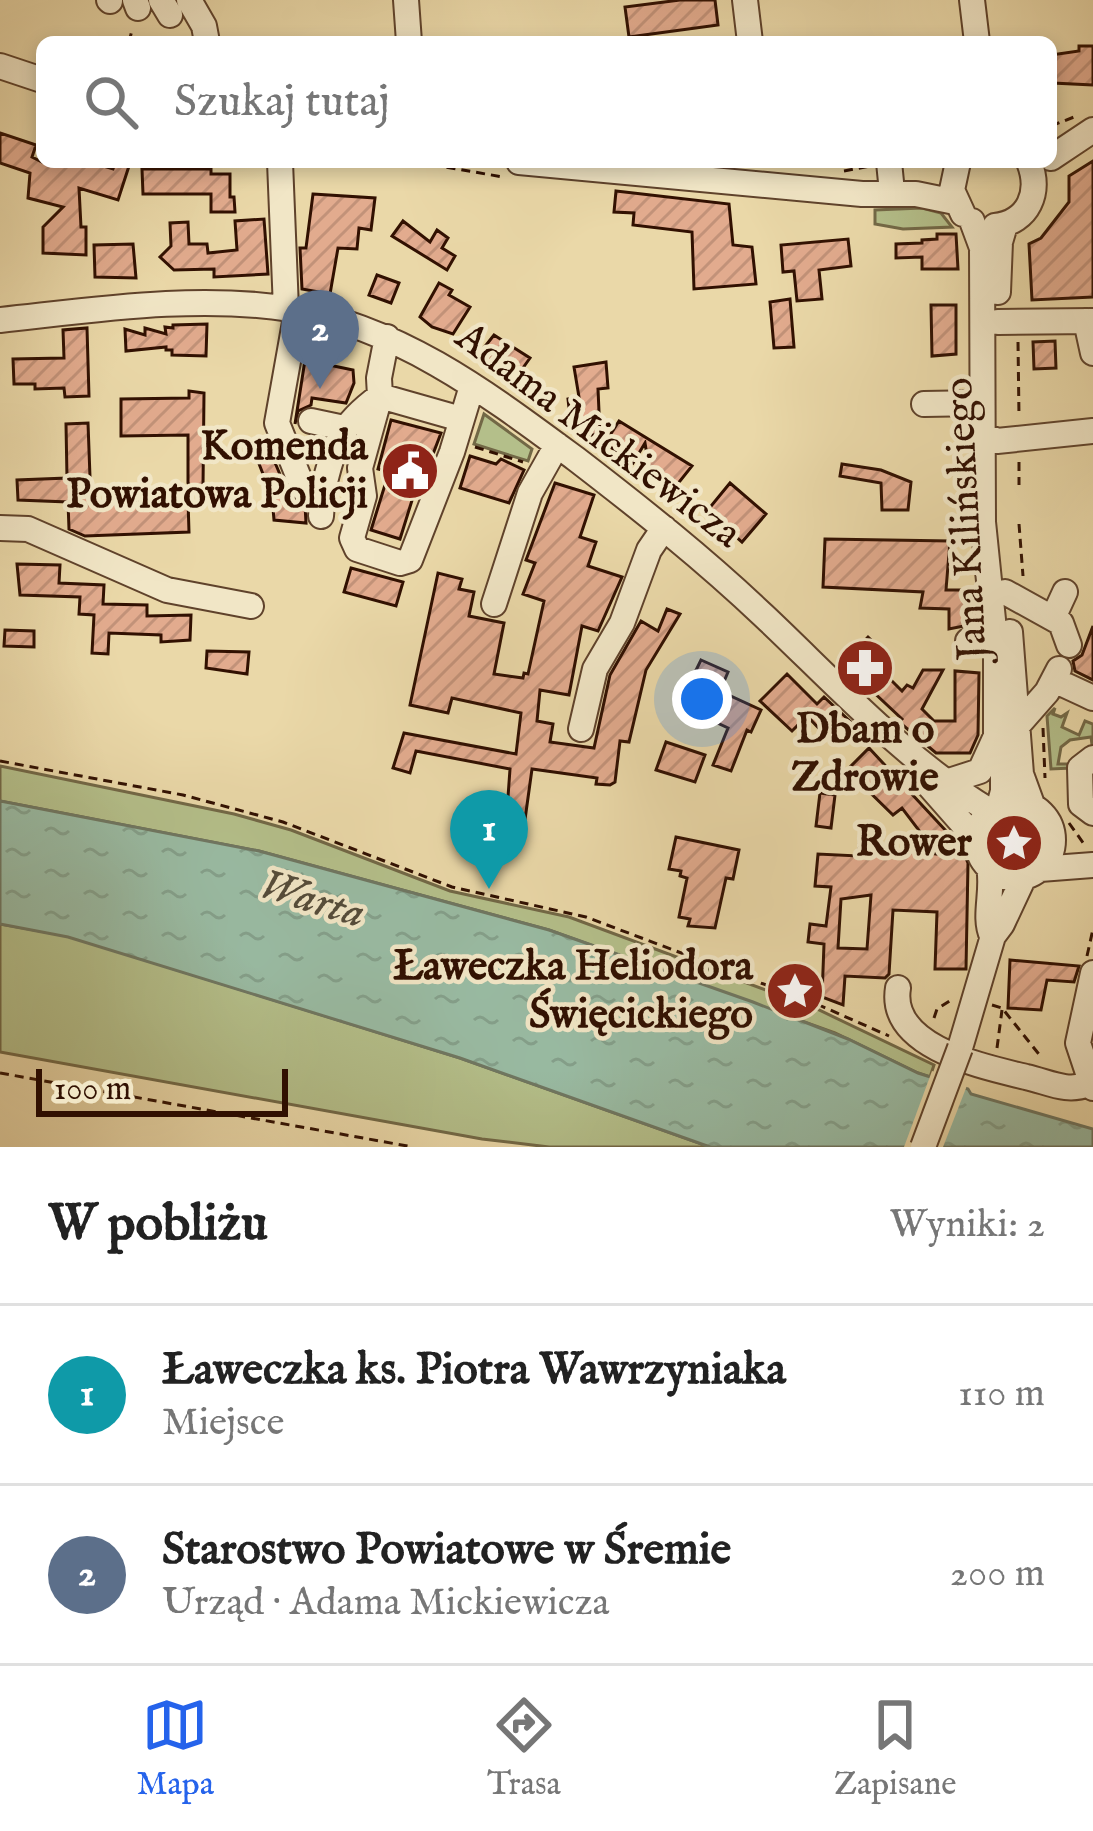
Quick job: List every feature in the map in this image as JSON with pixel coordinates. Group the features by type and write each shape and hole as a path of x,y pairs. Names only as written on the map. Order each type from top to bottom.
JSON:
{"street":[{"path":"406,0 409,36"},
{"path":"745,0 749,36"},
{"path":"972,0 976,36"},
{"path":"141,6 200,16 205,36"},
{"path":"0,66 36,78"},
{"path":"1057,135 1093,127"},
{"path":"1057,153 1093,127"},
{"path":"280,168 291,309 278,428 301,485 322,504 332,452 344,428 380,396"},
{"path":"642,168 764,174 838,190 916,194 988,226 1005,225 1028,208 1039,168"},
{"path":"838,190 890,172 926,177 946,168"},
{"name":"Jana Kilińskiego","path":"956,168 951,183 982,248 981,403 1005,592 1007,731 1004,775 994,808"},
{"name":"Jana Kilińskiego","path":"1005,225 999,255 983,521 1007,731 1033,807"},
{"name":"Adama Mickiewicza","path":"0,320 171,306 291,309 387,337 472,386 557,445 718,572 883,730 977,840"},
{"path":"998,322 1089,321 1093,353"},
{"path":"387,337 380,396 360,468 364,496 352,541 357,549 400,563 412,556 472,386"},
{"path":"380,396 460,419"},
{"path":"924,404 981,403"},
{"path":"311,421 344,428"},
{"path":"989,438 1093,431"},
{"path":"494,604 530,493 557,445"},
{"path":"0,528 37,532 167,590 250,606"},
{"path":"580,729 595,668 622,623 649,550 664,528"},
{"path":"949,781 980,771 1061,664 1064,627 1005,592"},
{"path":"1053,618 1065,592"},
{"path":"968,641 995,639"},
{"path":"1061,664 1093,698"},
{"name":"Adama Mickiewicza","path":"883,730 949,781 994,808"},
{"path":"1093,758 1080,768 1081,804 1093,813"},
{"path":"923,1147 960,1048 993,936 1052,849 1053,838 1043,814 1022,803 994,808 978,829 978,850 989,868 992,888 988,923 993,936"},
{"path":"1053,838 1090,854"},
{"path":"989,868 1012,878 1090,854"},
{"path":"898,988 903,1016 941,1052 984,1069 1070,1090 1091,1086 1078,1036 1093,973"}],"path":[{"path":"131,36 141,6"},
{"path":"471,446 528,464"},
{"path":"0,761 183,796 283,822 452,887 600,922 895,1039"},
{"path":"1090,854 1093,844"},
{"path":"934,1016 955,998"},
{"path":"994,1006 1002,1008 1004,1018 999,1041"},
{"path":"0,1072 413,1147"}],"shaded area":[{"path":"922,208 941,213 952,227 903,229 875,224 875,210"},
{"path":"484,414 532,449 528,461 474,444"},
{"path":"1055,708 1053,714 1067,713 1062,727 1079,735 1085,721 1093,724 1093,752 1091,737 1070,740 1061,747 1058,764 1071,764 1071,768 1051,769 1047,716"},
{"path":"0,766 234,814 291,830 450,891 569,917 817,1009 934,1065 930,1077 918,1073 835,1033 549,930 259,851 0,801"},
{"path":"1015,816 1032,823 1039,840 1032,857 1015,864 998,857 991,840 998,823"},
{"path":"0,924 68,936 460,1058 710,1147 549,1147 482,1139 0,1052"}],"water":[{"name":"Warta","path":"0,801 259,851 549,930 753,1002 971,1094 1093,1129 1093,1147 710,1147 460,1058 68,937 0,924"}],"pier":[{"path":"932,1071 968,1083 943,1147 904,1147"}],"building":[{"path":"715,0 718,25 629,36 625,7"},
{"path":"1079,46 1093,46 1093,85 1057,83 1057,54 1079,51"},
{"path":"0,133 36,145 32,157 36,168 128,168 118,200 79,188 86,255 43,253 43,227 63,207 28,198 30,173 0,163"},
{"path":"1093,161 1093,297 1032,300 1029,244 1041,238 1069,202 1069,176"},
{"path":"142,169 211,169 211,174 230,174 235,212 211,212 211,194 143,194"},
{"path":"616,191 729,204 733,245 752,247 756,284 694,289 692,232 633,225 634,213 614,212"},
{"path":"313,194 375,198 371,230 359,228 357,249 338,248 330,294 302,289 300,248 306,248"},
{"path":"264,219 268,274 214,277 214,269 174,270 160,257 171,246 170,223 188,222 189,244 207,244 208,253 237,250 235,221"},
{"path":"403,221 430,242 437,230 448,238 442,248 455,256 447,270 392,236"},
{"path":"937,234 956,234 958,269 922,269 922,257 896,258 896,244 922,243 937,239"},
{"path":"848,239 851,266 819,270 822,299 797,301 794,271 783,272 781,245"},
{"path":"133,244 136,278 95,277 94,245"},
{"path":"377,275 399,283 391,303 369,295"},
{"path":"439,283 470,307 453,334 420,317"},
{"path":"790,299 794,347 774,348 770,302"},
{"path":"931,305 956,305 956,354 932,356"},
{"path":"207,324 206,356 172,355 166,347 126,351 125,329 166,334 165,327 173,325"},
{"path":"87,328 89,396 65,397 64,388 14,384 13,359 64,358 63,330"},
{"path":"494,335 530,358 515,379 479,354"},
{"path":"1055,341 1056,368 1034,369 1033,342"},
{"path":"305,360 353,370 354,383 346,403 312,398 311,405 298,411 295,424"},
{"path":"606,362 608,388 598,389 600,434 585,436 571,426 568,399 579,397 574,367"},
{"path":"189,391 204,393 203,487 188,483 188,435 121,436 121,399 189,398"},
{"name":"Komenda Powiatowa Policji","path":"391,420 441,433 422,483 418,481 400,539 371,530 389,472 378,469"},
{"path":"619,421 692,466 671,489 664,483 652,485 645,443 633,463 605,443"},
{"path":"88,423 91,504 188,500 189,532 85,536 69,529 68,502 18,500 17,480 67,478 66,424"},
{"path":"268,446 292,503 305,505 306,523 274,520 272,497 254,451"},
{"path":"470,456 496,464 501,459 524,470 509,503 460,488"},
{"path":"842,464 881,470 911,482 908,510 882,510 881,483 840,476"},
{"path":"555,483 594,495 580,537 596,542 588,566 622,577 598,631 582,626 569,695 540,690 537,721 553,724 550,742 594,748 610,675 641,621 658,631 667,609 680,614 646,670 629,742 620,741 615,782 596,784 597,778 532,769 522,841 505,839 510,769 416,751 410,773 393,768 404,733 516,754 521,713 452,698 448,713 410,705 438,573 462,579 459,589 474,592 469,616 504,623 494,674 523,678 528,674 544,601 523,594 535,563 526,560"},
{"path":"730,483 766,514 742,542 707,511"},
{"path":"825,539 950,541 946,590 969,590 969,598 974,598 974,624 949,629 949,609 920,608 923,592 823,587"},
{"path":"17,564 60,565 59,583 104,585 103,604 147,605 147,616 191,615 190,640 161,642 161,635 109,633 108,654 92,653 94,615 79,614 80,597 20,595"},
{"path":"351,568 403,582 396,606 344,592"},
{"path":"1093,626 1093,680 1075,671 1073,661 1082,655"},
{"path":"5,630 34,631 34,647 4,646"},
{"path":"868,637 885,653 867,672 850,656"},
{"path":"207,651 249,652 247,674 206,668"},
{"path":"701,660 728,672 720,691 761,710 751,732 747,730 731,771 713,765 728,728 679,705"},
{"path":"923,670 943,670 922,709 934,721 955,721 955,671 979,673 978,735 970,753 936,753 869,688 884,673 902,691 907,685 913,688"},
{"path":"787,674 817,704 824,697 853,724 834,744 807,716 792,731 760,701"},
{"path":"666,742 705,755 695,782 656,770"},
{"path":"869,748 961,847 968,863 966,969 935,969 937,912 893,910 889,974 885,978 845,976 843,1005 822,997 824,944 808,942 810,924 826,926 831,887 815,886 818,854 858,856 859,845 937,854 902,808 893,815 847,770","holes":["871,895 867,949 838,948 841,899"]},
{"path":"820,793 835,795 831,828 816,826"},
{"path":"676,837 739,850 733,879 726,878 715,928 688,926 690,919 679,917 687,878 669,869"},
{"path":"1010,960 1079,966 1074,982 1047,980 1041,1010 1008,1008"}],"place":[{"name":"Starostwo Powiatowe w Śremie","path":"320,389"},
{"name":"Komenda Powiatowa Policji","path":"410,471"},
{"name":"Dbam o Zdrowie","path":"865,668"},
{"name":"Rower","path":"1014,843"},
{"name":"Ławeczka ks. Piotra Wawrzyniaka","path":"489,889"},
{"name":"Ławeczka Heliodora Święcickiego","path":"795,991"}]}
